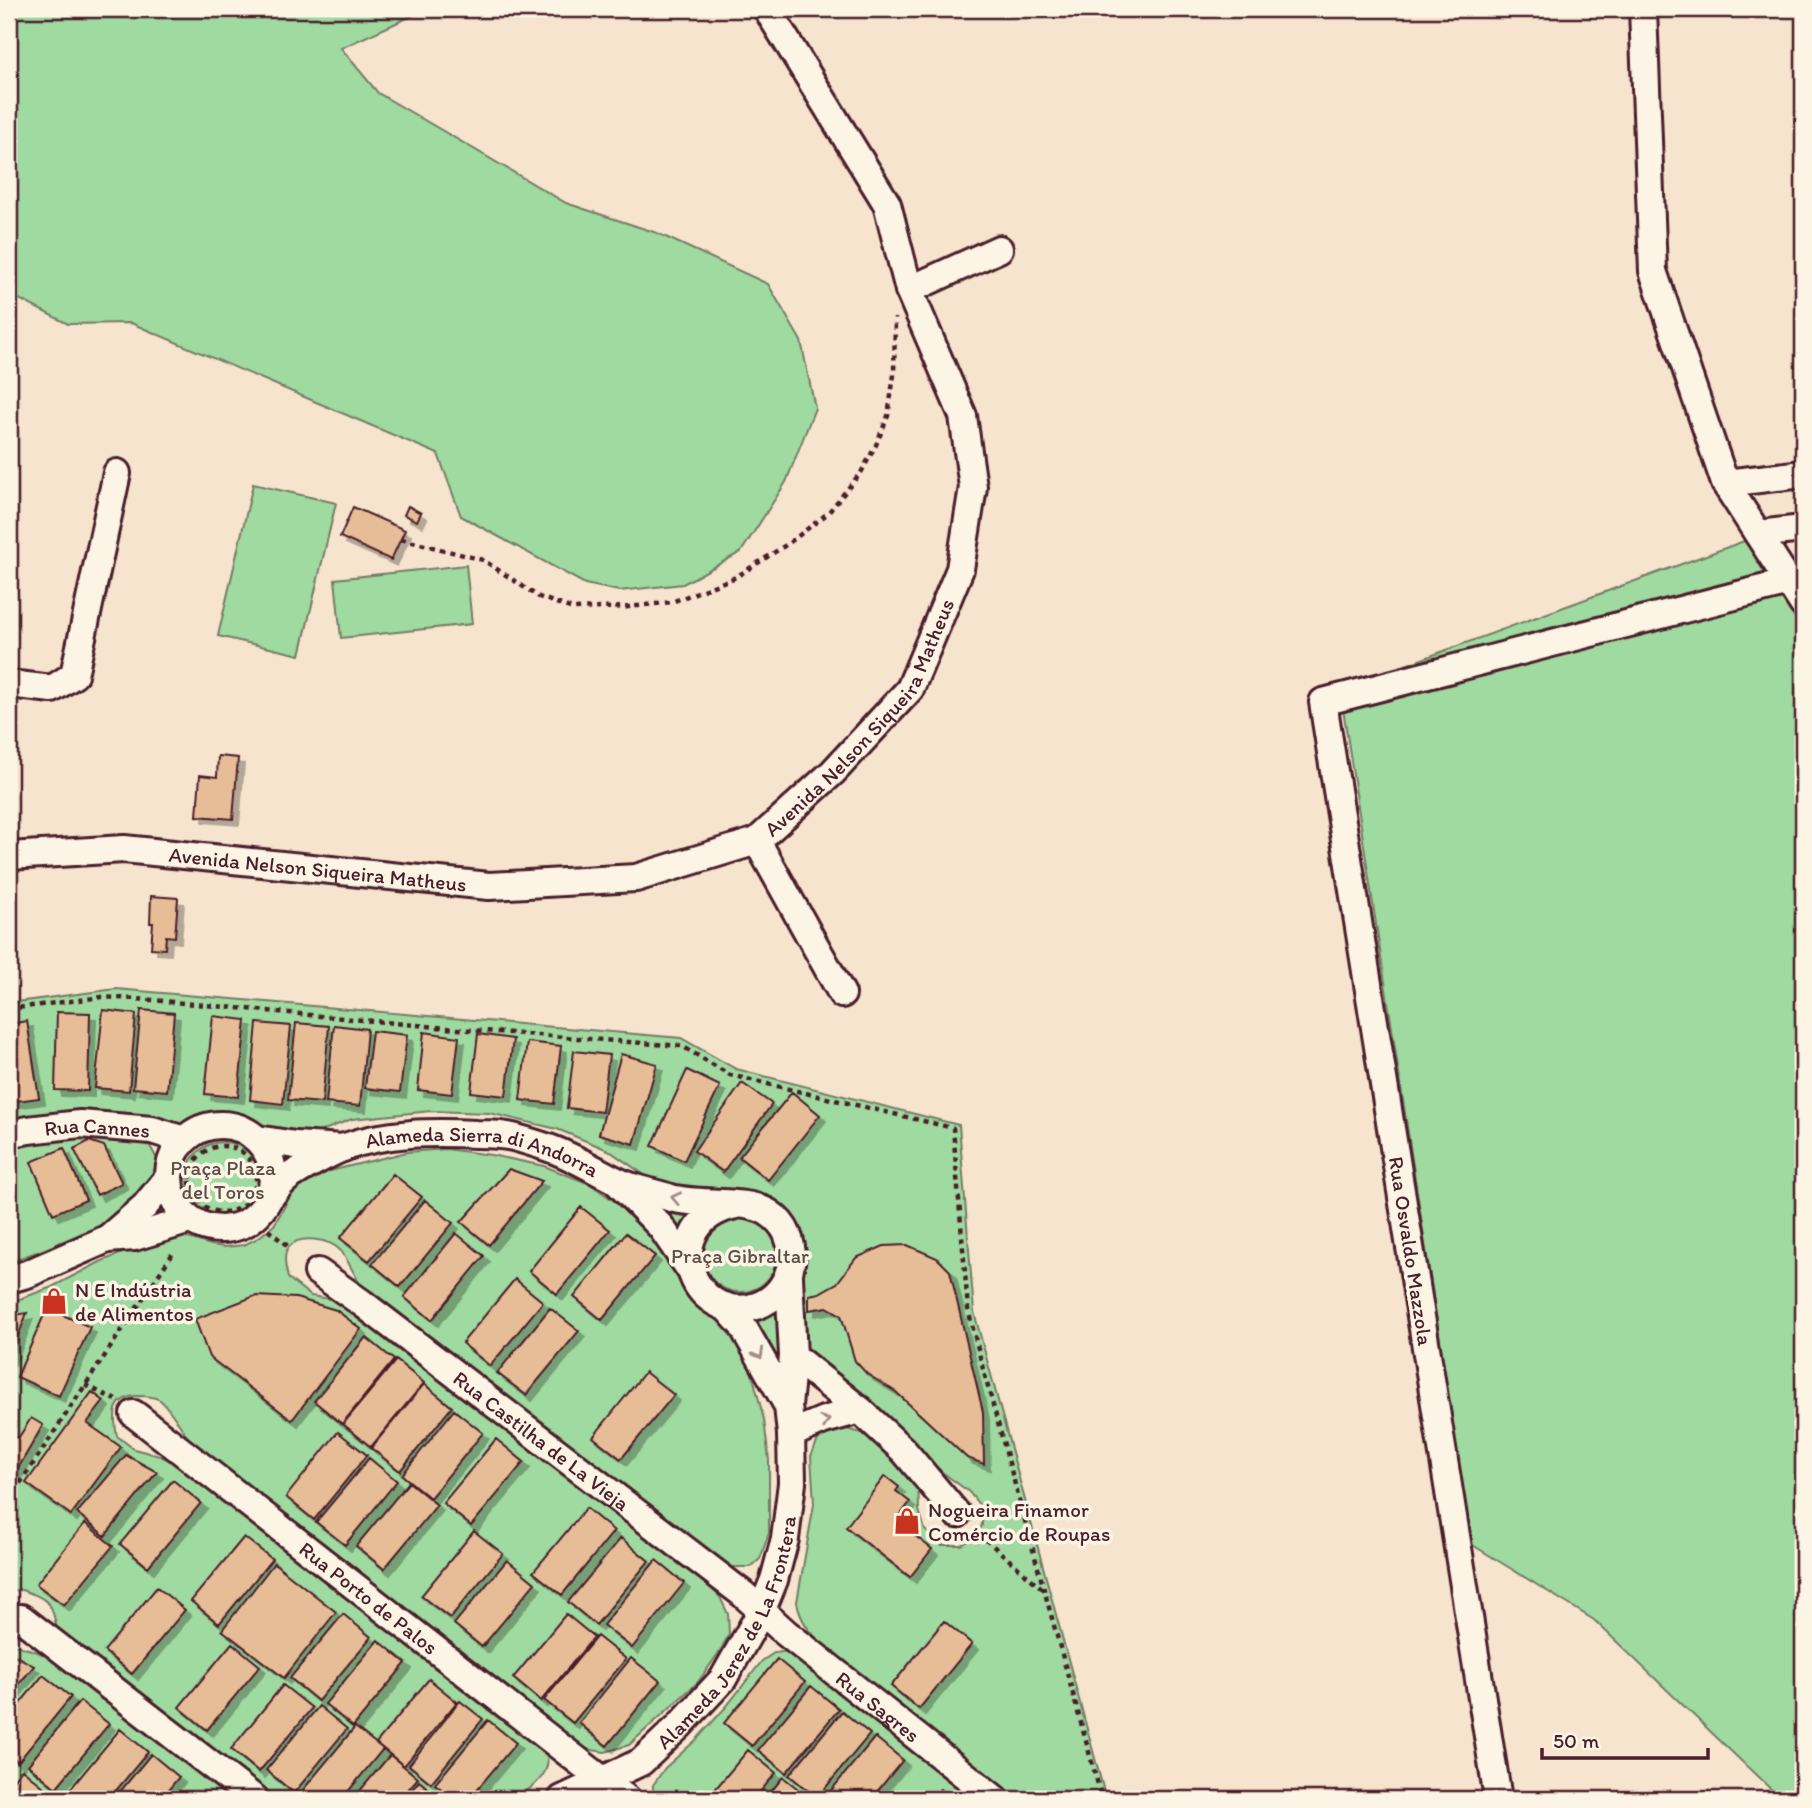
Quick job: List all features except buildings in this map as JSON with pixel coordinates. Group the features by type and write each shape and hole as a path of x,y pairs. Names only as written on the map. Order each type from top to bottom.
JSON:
{"street":[{"name":"Avenida Nelson Siqueira Matheus","path":"9,856 124,849 489,886 636,878 757,841 833,772 911,689 960,569 974,486 963,416 909,290 887,205 767,9"},
{"path":"1643,9 1653,271 1725,483 1796,593"},
{"path":"909,290 999,249"},
{"path":"9,684 52,689 74,674 117,473"},
{"path":"1725,483 1803,474"},
{"path":"1758,534 1803,529"},
{"name":"Rua Osvaldo Mazzola","path":"1499,1799 1323,702 1796,593"},
{"path":"757,841 842,994"},
{"name":"Rua Cannes","path":"9,1134 80,1124 152,1130 184,1140"},
{"path":"9,1279 27,1275 107,1240 185,1230 202,1226 215,1230 243,1225 264,1208 271,1196 274,1181 267,1152 257,1139 246,1131 220,1125 207,1127 184,1140 172,1158 168,1178 170,1190 185,1230"},
{"name":"Alameda Sierra di Andorra","path":"271,1196 287,1178 343,1148 369,1140 435,1132 511,1136 550,1148 587,1164 617,1182 661,1227 690,1268"},
{"name":"Alameda Sierra di Andorra","path":"257,1139 343,1148"},
{"path":"107,1240 145,1206 168,1178"},
{"name":"Alameda Sierra di Andorra","path":"617,1182 676,1199 736,1205"},
{"path":"736,1205 753,1206 770,1213 783,1226 791,1242 793,1260 789,1277 781,1290 769,1300 740,1308 725,1306 702,1292 694,1280 688,1253 691,1239 708,1215 721,1208 736,1205"},
{"name":"Rua Castilha de La Vieja","path":"318,1272 743,1594 761,1612"},
{"name":"Alameda Jerez de La Frontera","path":"562,1799 641,1762 679,1726 723,1679 761,1612 775,1580 785,1539 792,1483 788,1406 793,1356 789,1277"},
{"name":"Alameda Jerez de La Frontera","path":"725,1306 741,1325 788,1406"},
{"path":"793,1356 860,1410 904,1451 957,1514"},
{"name":"Rua Porto de Palos","path":"127,1408 627,1799"},
{"path":"791,1434 824,1420 860,1410"},
{"name":"Rua Sagres","path":"761,1612 995,1799"},
{"path":"21,1618 255,1799"}],"path":[{"path":"401,539 483,560 539,597 573,609 672,602 736,577 789,543 828,513 862,471 888,415 894,375 895,312 900,299 909,290"},
{"path":"225,1144 246,1155 252,1164 256,1183 243,1207 218,1211 208,1208 194,1194 190,1174 193,1164 207,1149 225,1144"},
{"path":"9,1500 185,1230"},
{"path":"268,1230 289,1247"},
{"path":"85,1385 127,1408"},
{"path":"978,1533 1044,1590"}],"green space":[{"path":"9,9 427,9 341,48 378,93 566,203 657,233 768,284 801,341 815,408 786,482 741,552 683,584 619,591 585,584 461,516 438,454 131,323 68,324 9,294"},
{"path":"253,484 336,503 300,655 218,636"},
{"path":"1747,540 1803,617 1803,1799 1781,1799 1594,1620 1471,1544 1340,689"},
{"path":"466,565 472,624 341,638 335,579"},
{"path":"116,989 681,1038 736,1069 959,1125 974,1312 1106,1799 1017,1799 824,1646 803,1621 797,1602 814,1504 811,1456 820,1435 834,1426 862,1433 918,1480 919,1510 925,1530 941,1545 961,1545 976,1537 982,1525 982,1508 969,1492 942,1472 808,1353 801,1340 804,1262 791,1220 671,1186 646,1176 608,1150 557,1129 489,1113 431,1111 352,1119 319,1132 279,1133 233,1115 205,1113 179,1127 9,1124 9,1003"},
{"path":"83,1135 121,1136 150,1146 157,1159 141,1203 101,1225 9,1262 9,1146"},
{"name":"Praça Plaza del Toros","path":"223,1142 237,1145 249,1153 257,1165 260,1179 257,1193 249,1205 237,1213 223,1216 209,1213 197,1205 189,1193 186,1179 189,1165 197,1153 209,1145"},
{"path":"446,1149 544,1166 590,1184 643,1221 677,1267 687,1293 699,1305 726,1321 750,1365 764,1420 769,1460 769,1533 760,1559 751,1567 730,1567 704,1551 364,1292 346,1258 335,1246 307,1239 294,1243 286,1254 288,1278 311,1296 343,1301 355,1308 703,1581 720,1597 728,1614 729,1634 698,1682 629,1745 605,1752 585,1749 564,1739 193,1445 160,1400 146,1396 129,1397 116,1408 117,1436 134,1449 179,1464 538,1744 545,1752 547,1761 538,1781 514,1799 271,1799 76,1649 57,1632 51,1607 42,1598 18,1589 9,1594 9,1303 52,1287 100,1262 175,1234 211,1245 244,1245 274,1225 291,1195 301,1184 326,1172 407,1152"},
{"path":"652,1202 697,1214 688,1220 682,1231"},
{"name":"Praça Gibraltar","path":"733,1218 747,1218 761,1224 771,1234 777,1255 771,1276 761,1286 747,1292 733,1292 719,1286 709,1276 703,1262 703,1248 709,1234 719,1224"},
{"path":"778,1310 781,1379 749,1316"},
{"path":"9,1643 58,1661 238,1799 9,1799"},
{"path":"790,1651 982,1799 655,1799 653,1785 665,1768 697,1739 762,1661 774,1653"}],"place":[{"name":"N E Indústria de Alimentos","path":"54,1301"},
{"name":"Nogueira Finamor Comércio de Roupas","path":"907,1521"}]}
